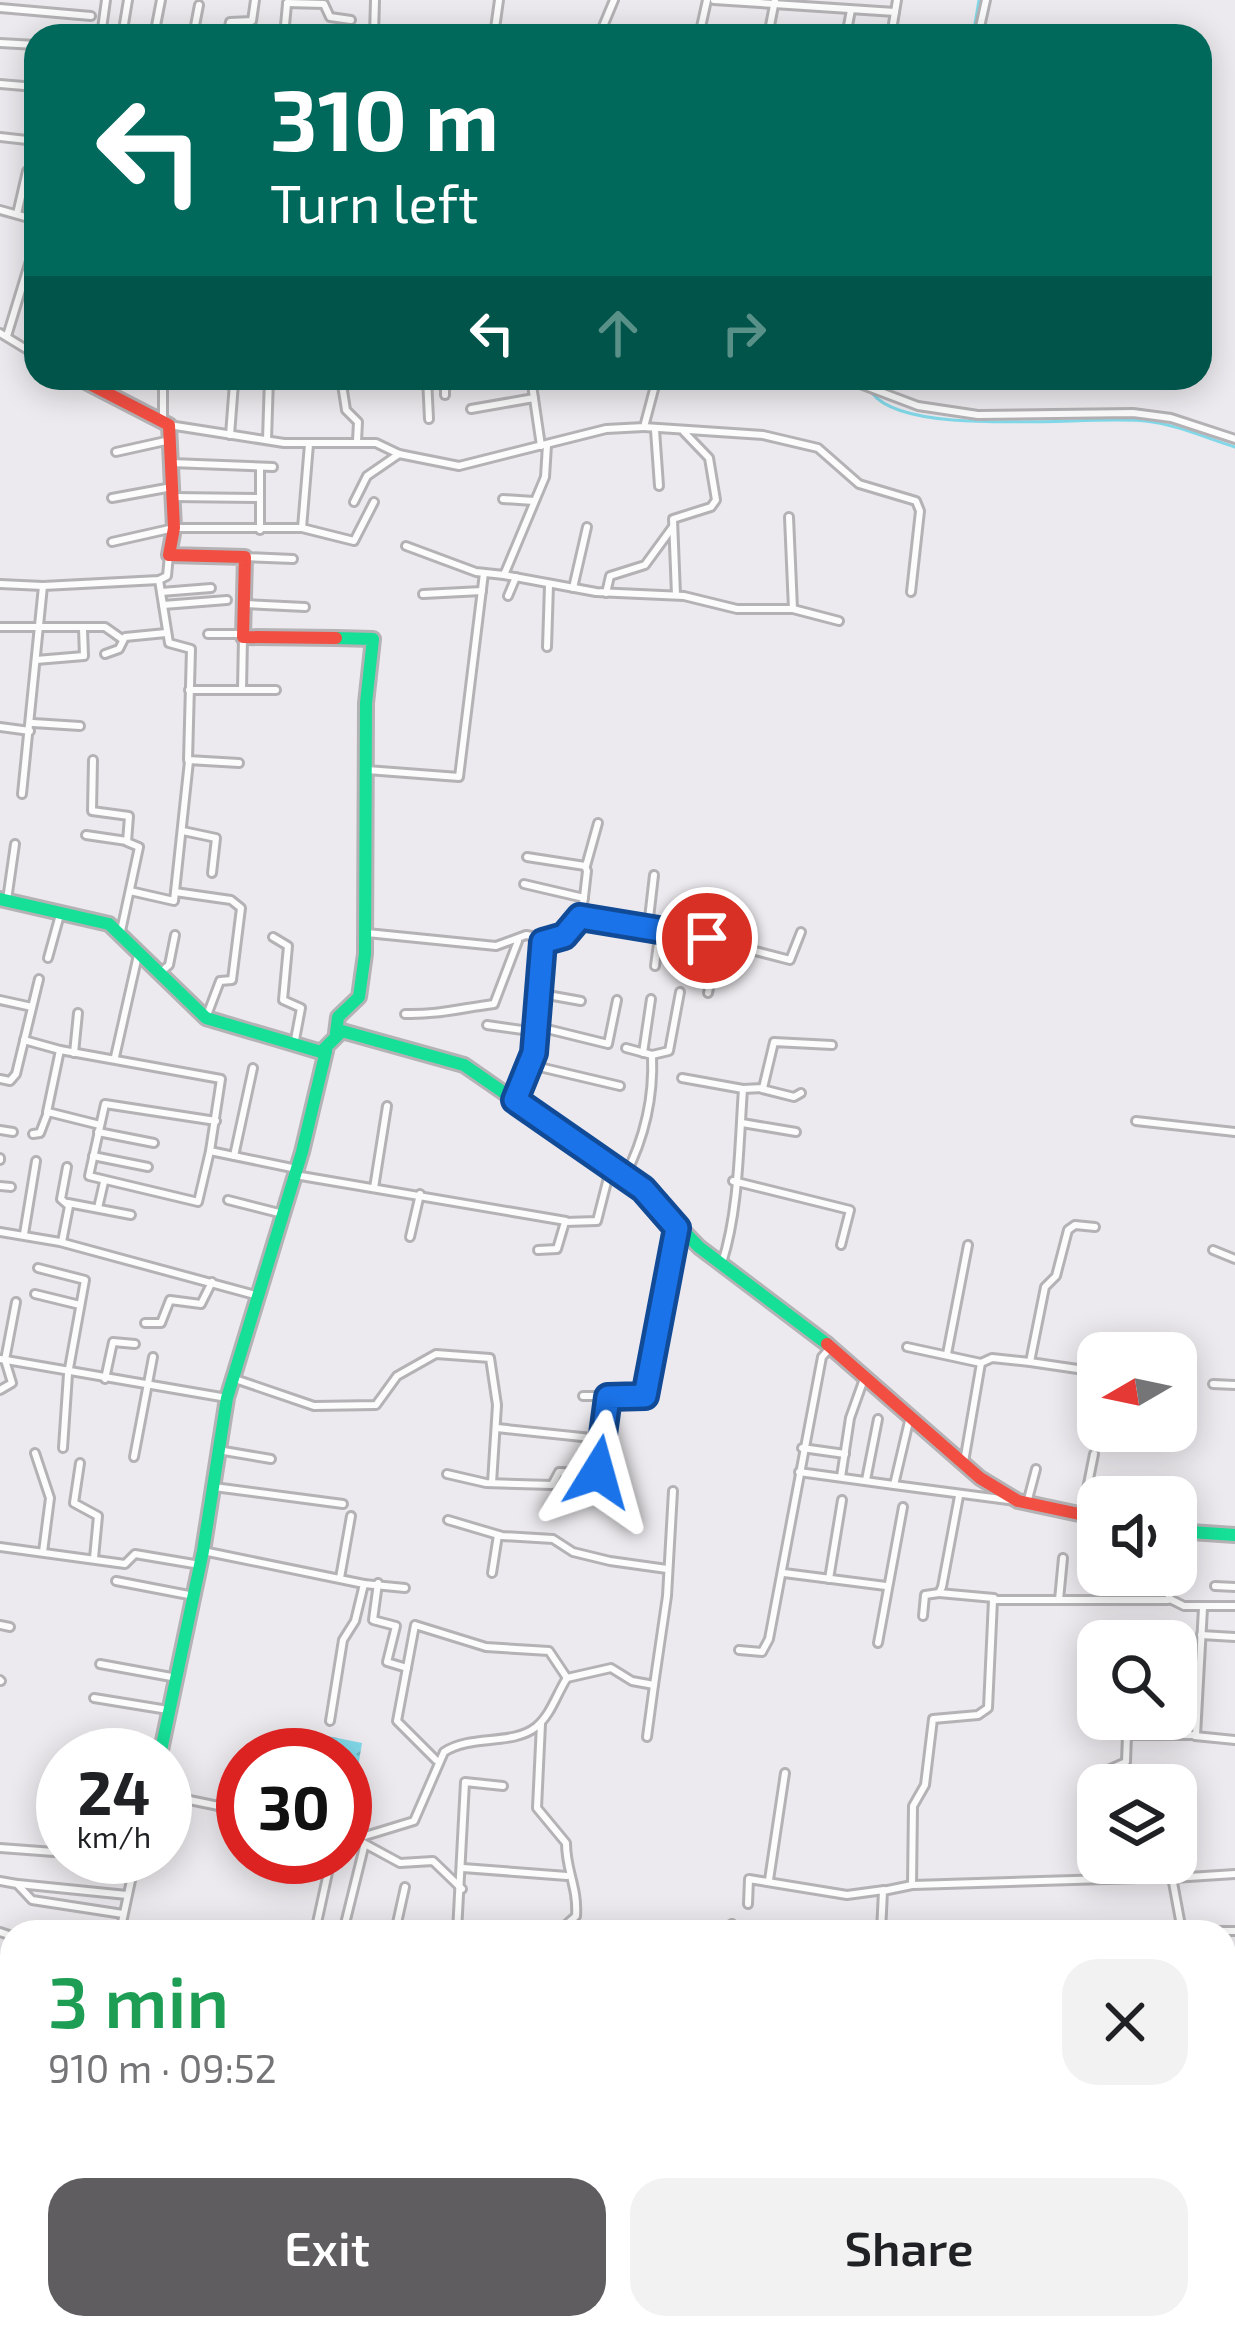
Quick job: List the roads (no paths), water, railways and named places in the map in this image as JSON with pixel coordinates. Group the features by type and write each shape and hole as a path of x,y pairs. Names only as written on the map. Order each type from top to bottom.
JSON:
{"street":[{"path":"230,24 252,21 255,0"},
{"path":"711,0 807,2 895,12"},
{"path":"850,24 860,0"},
{"path":"894,24 897,0"},
{"path":"287,2 325,4 332,19 351,20"},
{"path":"195,24 199,5"},
{"path":"0,8 91,16"},
{"path":"16,214 24,183"},
{"path":"0,210 24,216"},
{"path":"3,334 24,275"},
{"path":"101,390 166,423 309,444 376,442 399,454 473,465 606,429 644,427 763,435 818,448 859,484 916,500 920,511 911,592"},
{"path":"0,584 43,586 167,577 174,528 164,390"},
{"path":"230,435 233,390"},
{"path":"267,440 268,390"},
{"path":"343,390 346,410 358,422 357,441"},
{"path":"428,390 429,419"},
{"path":"445,390 445,395"},
{"path":"504,575 548,466 533,390"},
{"path":"644,427 654,390"},
{"path":"880,391 918,406 978,415 1171,418 1235,439"},
{"path":"471,409 534,398"},
{"path":"656,430 659,486"},
{"path":"606,593 610,576 645,565 678,514 711,507 716,500 709,458 683,431"},
{"path":"116,452 170,440"},
{"path":"302,528 309,444"},
{"path":"354,502 367,476 399,454"},
{"path":"171,464 273,467"},
{"path":"260,467 260,530"},
{"path":"112,498 172,492 260,498"},
{"path":"503,500 534,501"},
{"path":"112,542 174,528 302,528 359,539 374,502"},
{"path":"789,517 793,609"},
{"path":"572,588 587,527"},
{"path":"672,527 676,595"},
{"path":"406,547 484,573 606,593 676,595 737,610 793,609 839,621"},
{"path":"169,556 293,559"},
{"path":"242,691 244,557"},
{"path":"367,770 459,777 484,573"},
{"path":"508,596 516,578"},
{"path":"130,891 174,901 183,831 190,649 171,645 166,634 159,580"},
{"path":"547,647 549,584"},
{"path":"22,794 43,586"},
{"path":"161,592 211,588"},
{"path":"423,594 482,591"},
{"path":"163,605 227,599"},
{"path":"244,604 305,607"},
{"path":"0,627 105,627 122,639 166,634"},
{"path":"36,660 84,656 83,629"},
{"path":"167,1728 232,1378 296,1172 326,1051 338,1017 360,992 367,933 373,638 208,634"},
{"path":"105,655 119,649 122,639"},
{"path":"189,690 276,690"},
{"path":"0,727 80,726"},
{"path":"93,760 92,811 129,816 127,841"},
{"path":"189,761 239,763"},
{"path":"367,933 496,946 564,936 580,917 586,866 598,823"},
{"path":"183,831 216,838 212,873"},
{"path":"86,835 127,841 139,848 121,931"},
{"path":"15,844 3,900 61,911 121,931 206,1018 326,1051"},
{"path":"527,857 586,866"},
{"path":"648,927 654,874"},
{"path":"524,884 584,898"},
{"path":"175,892 231,899 242,908 232,980 219,982 206,1018"},
{"path":"48,958 61,911"},
{"path":"580,917 718,941 790,961 801,932"},
{"path":"655,966 660,929"},
{"path":"158,974 169,965 175,935"},
{"path":"273,937 288,946 283,1000 301,1008 294,1045"},
{"path":"515,1100 531,1065 537,1029 542,937"},
{"path":"405,1014 440,1015 451,1007 494,1004 517,942 542,937"},
{"path":"708,993 718,941"},
{"path":"115,1057 139,951"},
{"path":"0,1079 13,1078 39,979"},
{"path":"626,1048 648,1054 669,1051 680,992"},
{"path":"542,994 580,1001"},
{"path":"625,1176 647,1121 651,999"},
{"path":"0,1000 32,1006"},
{"path":"487,1025 537,1029 608,1044 616,1000"},
{"path":"74,1053 78,1013"},
{"path":"336,1033 448,1057 515,1100 625,1176 677,1228 831,1347 963,1466 1022,1502"},
{"path":"24,1040 221,1078 215,1121 210,1151 198,1202 88,1176 104,1104 215,1121"},
{"path":"762,1089 775,1042 832,1045"},
{"path":"32,1135 40,1133 60,1050"},
{"path":"531,1065 620,1086"},
{"path":"234,1156 253,1068"},
{"path":"682,1078 793,1097 801,1093"},
{"path":"722,1263 735,1216 743,1089"},
{"path":"374,1187 387,1106"},
{"path":"46,1112 154,1144"},
{"path":"1136,1121 1235,1132"},
{"path":"742,1123 796,1132"},
{"path":"0,1130 13,1132"},
{"path":"210,1151 296,1172 566,1221 597,1221 611,1166"},
{"path":"93,1156 148,1167"},
{"path":"24,1234 36,1161"},
{"path":"67,1167 61,1199 131,1215"},
{"path":"98,1208 104,1181"},
{"path":"734,1181 850,1210 841,1245"},
{"path":"0,1186 11,1187"},
{"path":"410,1237 420,1194"},
{"path":"228,1200 283,1214"},
{"path":"62,1242 68,1203"},
{"path":"538,1250 557,1250 566,1221"},
{"path":"1030,1363 1045,1288 1056,1276 1068,1230 1075,1225 1095,1227"},
{"path":"583,1396 645,1396 677,1228"},
{"path":"0,1232 62,1242 255,1294"},
{"path":"947,1354 968,1245"},
{"path":"1213,1250 1235,1259"},
{"path":"38,1268 84,1278 68,1374 63,1448"},
{"path":"145,1323 161,1323 170,1300 201,1304 212,1282"},
{"path":"35,1294 80,1305"},
{"path":"0,1390 12,1383 2,1360 16,1302"},
{"path":"105,1379 113,1342 135,1344"},
{"path":"739,1650 765,1650 784,1573 802,1448 822,1357 831,1347"},
{"path":"907,1347 981,1363 992,1358 1077,1369"},
{"path":"232,1378 314,1406 380,1405 397,1376 436,1354 487,1357 493,1362 497,1428 492,1484"},
{"path":"134,1457 153,1357"},
{"path":"2,1360 227,1398"},
{"path":"963,1466 981,1363"},
{"path":"842,1477 865,1376"},
{"path":"1213,1384 1235,1385"},
{"path":"447,1474 492,1484 552,1485 560,1472 596,1473 608,1397"},
{"path":"895,1485 910,1417"},
{"path":"866,1480 878,1419"},
{"path":"497,1428 601,1439"},
{"path":"802,1448 844,1454"},
{"path":"218,1450 271,1459"},
{"path":"34,1453 50,1498 43,1552"},
{"path":"1090,1476 1094,1454"},
{"path":"80,1463 74,1503 98,1516 94,1558"},
{"path":"1022,1502 1036,1469"},
{"path":"799,1472 1077,1513"},
{"path":"214,1487 343,1504"},
{"path":"647,1737 674,1490"},
{"path":"939,1593 959,1496"},
{"path":"830,1579 842,1500"},
{"path":"878,1643 903,1507"},
{"path":"340,1578 351,1516"},
{"path":"448,1520 498,1535 553,1539 573,1552 667,1569"},
{"path":"1197,1533 1235,1535"},
{"path":"491,1573 498,1535"},
{"path":"0,1546 125,1564 135,1555 202,1558 405,1588"},
{"path":"1059,1600 1063,1558"},
{"path":"784,1573 886,1586"},
{"path":"116,1582 194,1596"},
{"path":"378,1583 373,1620 396,1626 388,1662 407,1668"},
{"path":"330,1721 345,1633 355,1621 364,1584"},
{"path":"1215,1586 1235,1587"},
{"path":"923,1616 926,1595 939,1593 1059,1600 1169,1599 1203,1607 1235,1606"},
{"path":"912,1886 913,1807 925,1785 930,1725 935,1716 978,1715 988,1708 994,1598"},
{"path":"1197,1707 1203,1607"},
{"path":"0,1625 10,1627"},
{"path":"436,1760 397,1721 415,1625 429,1625 486,1647 549,1651 567,1678"},
{"path":"1202,1635 1235,1637"},
{"path":"100,1664 177,1678"},
{"path":"372,1831 419,1817 434,1785 436,1760 454,1746 523,1734 542,1721 567,1678 614,1668 628,1679 654,1685"},
{"path":"94,1698 171,1710"},
{"path":"542,1721 537,1808 566,1843 568,1876 575,1884 577,1914 571,1920"},
{"path":"1197,1736 1235,1740"},
{"path":"769,1880 785,1773"},
{"path":"458,1920 465,1782 503,1786"},
{"path":"0,1848 36,1851"},
{"path":"372,1850 404,1864 434,1862 462,1888"},
{"path":"464,1868 568,1876"},
{"path":"1197,1876 1235,1874"},
{"path":"748,1904 748,1879 847,1895 912,1886 1077,1881"},
{"path":"0,1881 128,1895"},
{"path":"17,1884 32,1900 123,1914"},
{"path":"122,1920 130,1884"},
{"path":"318,1920 326,1884"},
{"path":"347,1920 355,1884"},
{"path":"1174,1884 1180,1920"},
{"path":"398,1920 405,1887"},
{"path":"882,1920 884,1890"},
{"path":"0,2330 0,2340"}],"waterway":[{"path":"975,24 979,0"},
{"path":"872,393 891,407 921,416 1000,422 1145,421 1235,447"}]}
